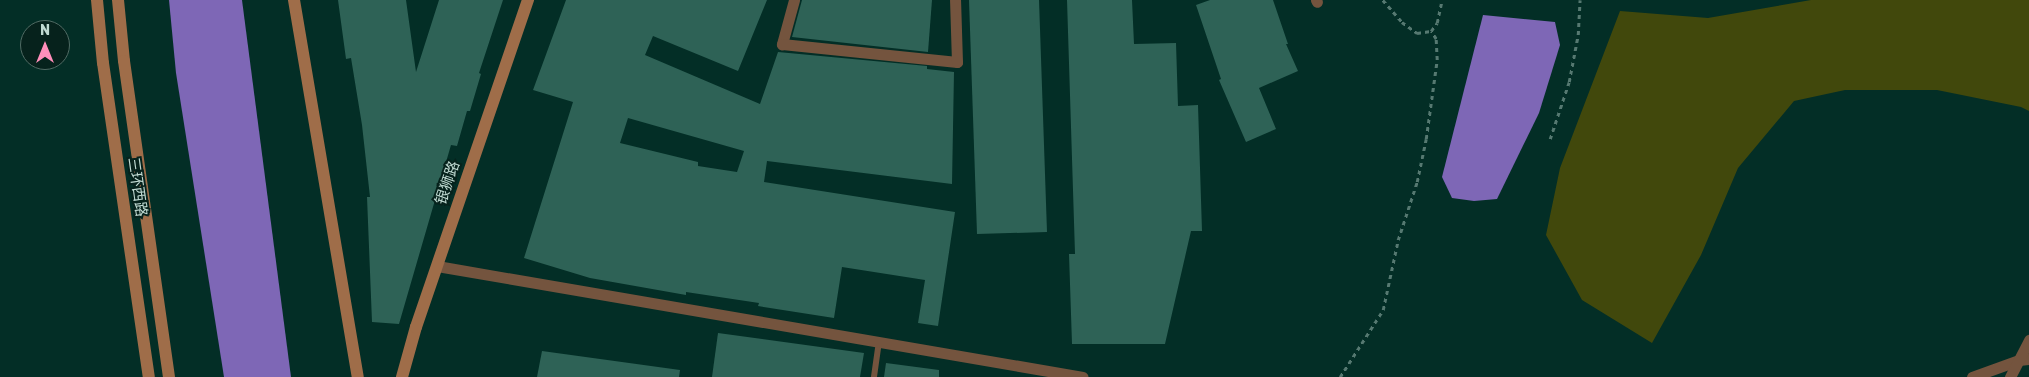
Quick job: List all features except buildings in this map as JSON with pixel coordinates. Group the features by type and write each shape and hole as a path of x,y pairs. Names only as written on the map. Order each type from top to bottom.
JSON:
{"main road":[{"name":"三环西路","path":"97,0 106,83 149,377"},
{"name":"三环西路","path":"118,0 126,80 169,377"},
{"path":"294,0 358,377"},
{"name":"银狮路","path":"402,377 416,326 528,0"}],"street":[{"path":"794,0 782,44 957,62 955,0"},
{"path":"437,266 1083,377"},
{"path":"2010,377 2024,359 2029,340"},
{"path":"1972,377 2024,359"}],"lane":[{"path":"874,377 879,342"}],"path":[{"path":"1383,0 1402,22 1417,33 1431,31 1437,23 1442,0"},
{"path":"1550,138 1569,82 1578,34 1580,0"},
{"path":"1340,377 1383,310 1398,240 1417,182 1426,139 1437,60 1436,39 1431,31"}],"green space":[{"path":"1811,0 2029,0 2029,111 2021,107 1937,90 1845,90 1794,101 1738,168 1701,255 1652,343 1582,300 1546,235 1560,168 1620,11 1708,18"}],"shaded area":[{"path":"169,0 242,0 291,377 224,377 176,73"},
{"path":"1483,15 1555,22 1560,45 1539,113 1497,199 1474,201 1452,198 1442,177"}]}
